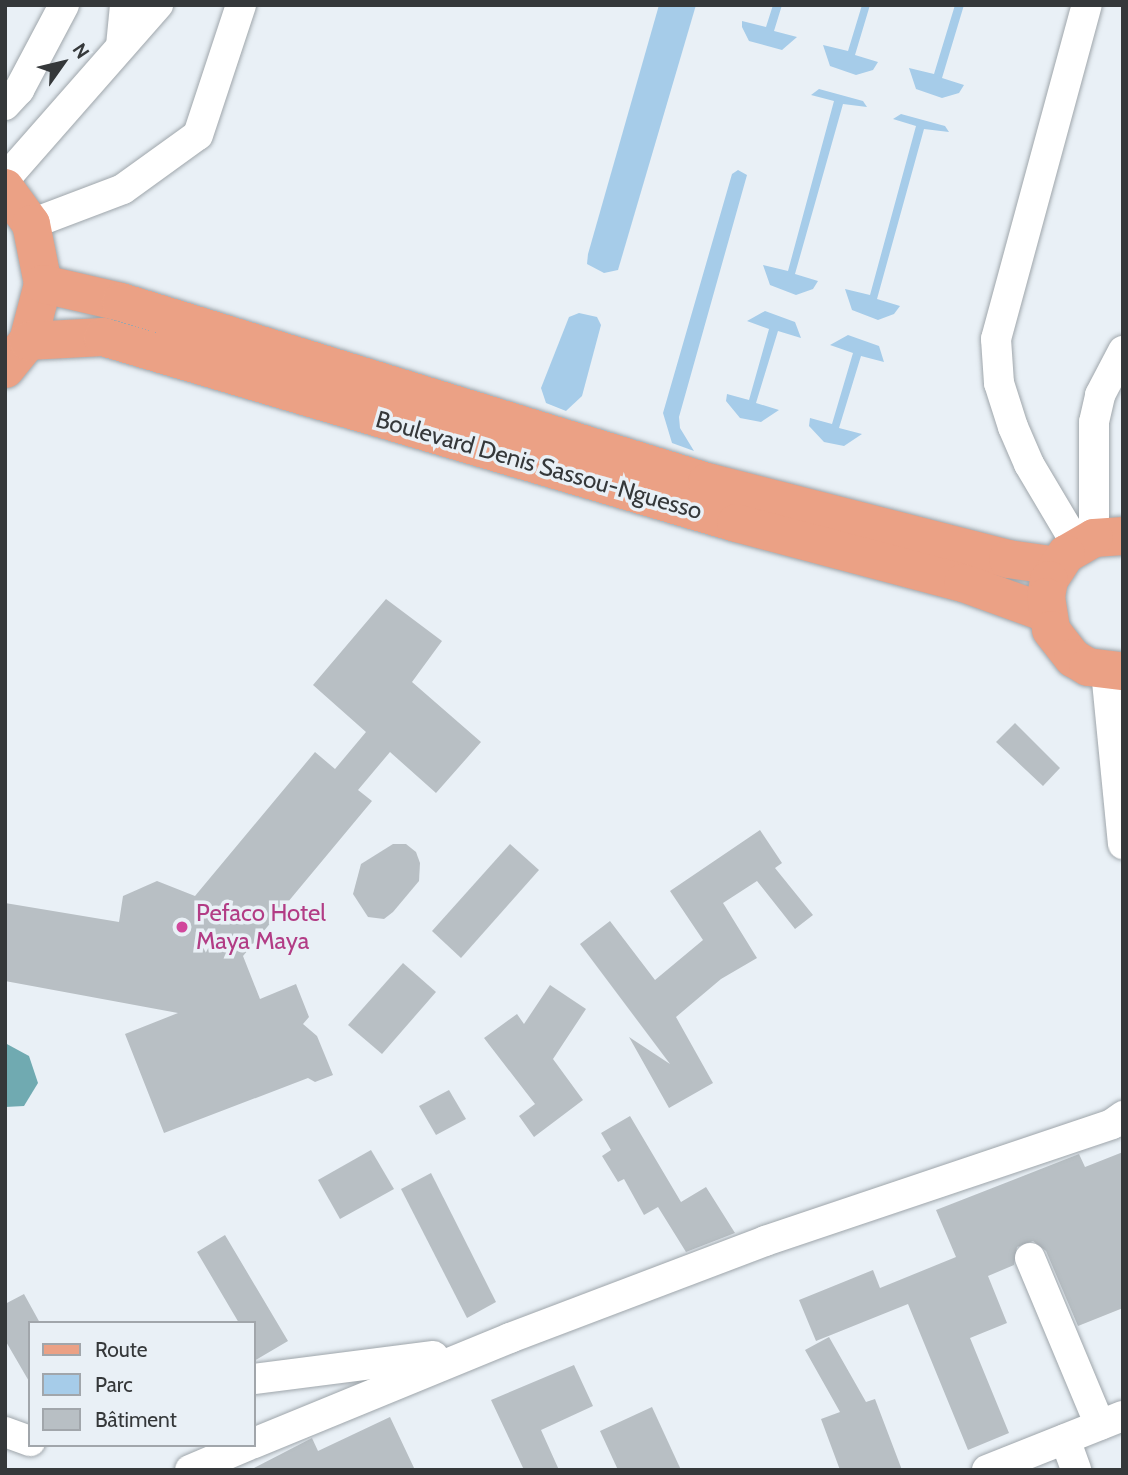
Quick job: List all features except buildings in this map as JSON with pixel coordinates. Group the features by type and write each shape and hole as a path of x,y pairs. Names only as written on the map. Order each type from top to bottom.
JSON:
{"main road":[{"path":"5,188 31,225 43,284 17,355"},
{"name":"Boulevard Denis Sassou-Nguesso","path":"43,284 121,302 707,482 1008,559 1088,546"},
{"name":"Boulevard Denis Sassou-Nguesso","path":"17,355 103,337 736,523 963,583 1046,613"},
{"path":"1088,546 1049,580 1046,613 1051,630 1066,652 1088,667 1114,671"}],"street":[{"path":"5,105 19,90 64,5"},
{"path":"121,46 125,5"},
{"path":"5,179 158,5"},
{"path":"31,225 123,189 198,135 241,5"},
{"path":"1087,5 996,339 999,383 1029,464 1088,546"},
{"path":"1088,546 1094,422 1100,395 1123,351"},
{"path":"1114,671 1123,844"},
{"path":"256,1442 477,1351 765,1241 1112,1124 1123,1116"},
{"path":"987,1470 1111,1421 1030,1258"},
{"path":"256,1379 477,1351"},
{"path":"5,1432 28,1440"},
{"path":"1065,1439 1076,1470"},
{"path":"190,1470 245,1447"}],"green space":[{"path":"659,5 696,5 618,270 604,273 587,264 588,254"},
{"path":"773,5 782,5 774,31 797,37 782,50 749,41 742,27 742,21 766,27"},
{"path":"862,5 870,5 855,55 878,62 873,70 856,75 830,66 823,45 848,51"},
{"path":"955,5 964,5 942,78 964,85 959,93 942,98 916,89 909,68 934,74"},
{"path":"819,89 863,101 867,107 843,104 795,274 818,281 813,289 796,295 770,285 763,265 788,271 834,101 811,95"},
{"path":"901,114 945,126 949,132 924,129 877,299 900,306 894,314 878,320 852,310 845,289 870,295 916,126 893,119"},
{"path":"738,170 747,175 679,417 680,428 694,451 672,443 663,413 732,174"},
{"path":"765,311 795,322 801,338 778,331 756,403 779,410 761,422 740,418 726,401 727,394 749,400 769,329 747,321"},
{"path":"579,313 597,317 601,325 582,396 566,411 546,403 541,388 569,317"},
{"path":"848,335 879,346 884,362 861,356 839,428 862,434 844,446 824,442 809,426 810,418 832,424 853,353 830,345"}],"shaded area":[{"path":"5,1043 29,1056 38,1083 24,1106 5,1107"}],"place":[{"name":"Pefaco Hotel Maya Maya","path":"182,927"}]}
